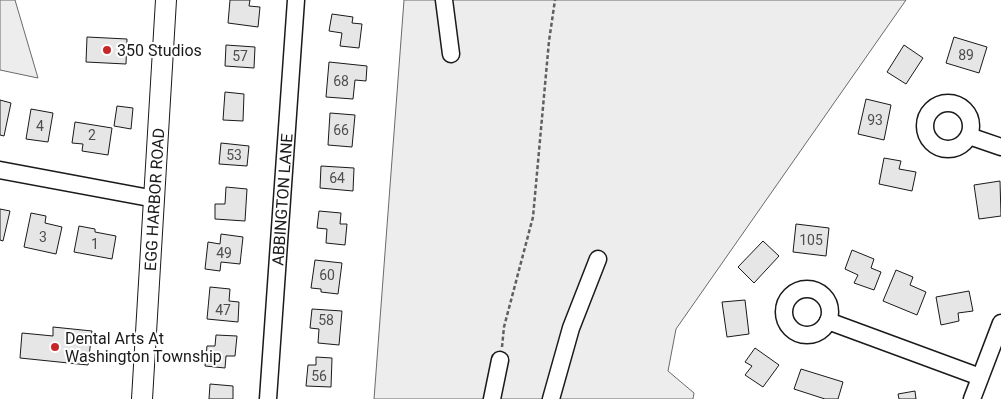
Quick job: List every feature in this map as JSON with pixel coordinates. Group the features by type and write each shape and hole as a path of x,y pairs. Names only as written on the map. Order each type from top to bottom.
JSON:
{"main road":[{"name":"EGG HARBOR ROAD","path":"142,399 166,0"}],"street":[{"name":"ABBINGTON LANE","path":"268,399 296,0"},
{"path":"444,0 450,54"},
{"path":"969,136 1001,147"},
{"path":"0,170 154,199"},
{"path":"551,399 571,328 598,260"},
{"path":"828,321 980,377"},
{"path":"972,399 1001,323"},
{"path":"492,399 500,360"}],"path":[{"path":"500,360 504,327 533,217 549,41 555,0"}],"shaded area":[{"path":"0,0 15,0 38,78 0,70"},
{"path":"404,0 906,0 676,329 668,371 694,393 693,399 374,399"}],"building":[{"path":"230,0 250,0 249,6 260,7 258,27 228,23"},
{"path":"332,14 353,17 352,23 362,24 359,48 340,46 342,33 329,31"},
{"name":"350 Studios","path":"87,37 127,39 126,64 86,62"},
{"path":"954,37 987,47 979,73 946,63"},
{"path":"226,45 255,47 254,68 225,66"},
{"path":"904,45 923,58 906,84 887,72"},
{"path":"329,62 367,66 366,81 355,80 353,99 326,97"},
{"path":"225,92 244,94 243,121 223,120"},
{"path":"866,99 891,105 884,140 858,134"},
{"path":"0,100 11,103 4,136 0,135"},
{"path":"117,106 133,108 131,129 114,126"},
{"path":"31,109 53,113 48,142 26,139"},
{"path":"330,113 355,115 352,147 328,145"},
{"path":"75,122 112,128 108,155 82,151 83,144 72,143"},
{"path":"221,143 249,146 247,166 219,164"},
{"path":"884,158 901,161 899,169 916,172 912,191 879,184"},
{"path":"321,166 354,168 353,191 320,188"},
{"path":"1000,181 1001,216 979,219 974,185"},
{"path":"226,187 247,189 245,221 215,219 215,204 225,204"},
{"path":"0,209 10,211 3,241 0,240"},
{"path":"319,211 341,213 340,224 347,224 345,245 326,243 327,229 317,228"},
{"path":"31,213 46,216 45,223 62,227 56,254 24,247"},
{"path":"796,224 829,228 826,256 793,252"},
{"path":"79,226 95,229 95,232 116,236 112,259 74,252"},
{"path":"221,234 243,237 240,264 221,262 220,271 205,269 208,242 220,244"},
{"path":"763,241 779,256 754,283 738,267"},
{"path":"852,250 874,259 871,268 881,272 874,290 854,283 858,275 845,269"},
{"path":"315,260 342,263 338,294 321,292 321,289 311,288"},
{"path":"896,270 913,277 910,285 926,292 917,315 883,301"},
{"path":"210,287 230,289 229,301 239,302 238,322 207,319"},
{"path":"969,291 973,311 958,313 959,321 941,325 936,297"},
{"path":"745,300 749,334 727,337 722,302"},
{"path":"312,309 342,311 339,345 318,343 319,329 310,328"},
{"name":"Dental Arts At Washington Township","path":"53,327 92,331 88,365 20,358 22,333 53,336"},
{"path":"216,335 237,336 235,356 226,356 225,368 205,366 207,346 215,346"},
{"path":"755,348 779,365 763,387 745,375 752,366 745,362"},
{"path":"316,357 332,358 331,387 306,386 308,365 316,365"},
{"path":"801,369 843,382 838,399 825,399 794,389"},
{"path":"210,384 233,386 233,399 209,399"},
{"path":"915,391 916,399 899,399 898,394"}],"place":[{"name":"350 Studios","path":"107,50"},
{"name":"Dental Arts At Washington Township","path":"55,347"}]}
